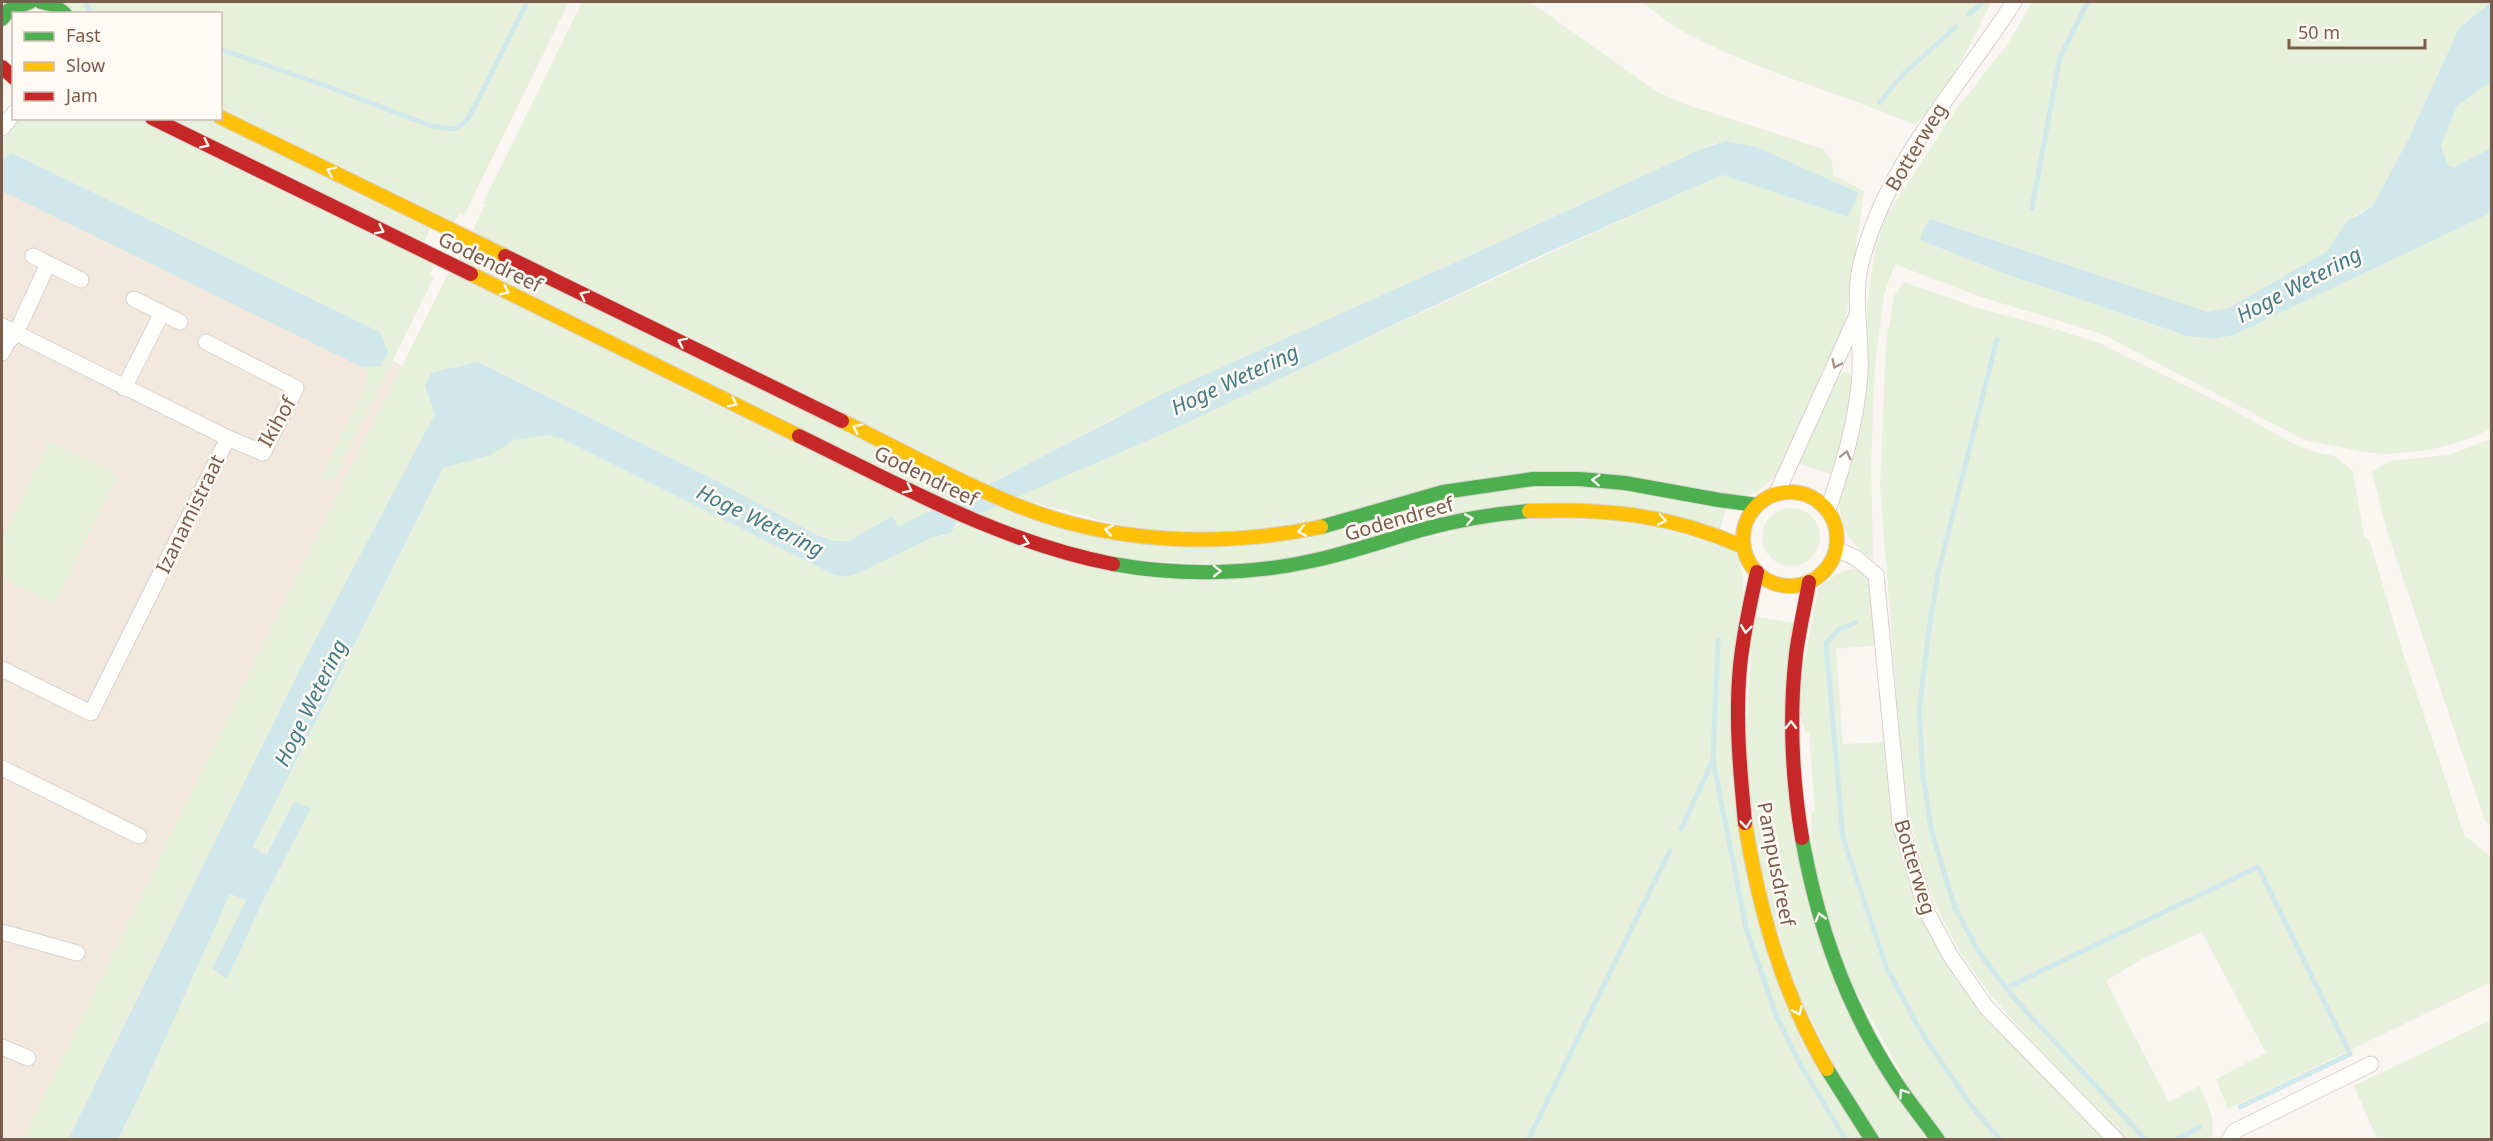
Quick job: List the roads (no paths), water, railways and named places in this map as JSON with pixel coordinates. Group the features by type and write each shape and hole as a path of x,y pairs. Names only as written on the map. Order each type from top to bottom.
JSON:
{"main road":[{"path":"4,12 30,2"},
{"path":"41,2 54,5 63,12"},
{"name":"Godendreef","path":"222,118 966,482 1010,502 1080,525 1151,536 1199,540 1239,539 1309,530 1451,490 1534,479 1623,482 1736,504 1757,505"},
{"name":"Godendreef","path":"156,120 971,520 1006,536 1060,554 1146,568 1247,571 1322,560 1462,520 1536,511 1596,512 1649,518 1708,531 1744,547"},
{"path":"1791,492 1805,494 1828,510 1834,522 1837,536 1836,549 1826,568 1809,582 1791,586 1773,582 1757,572 1749,561 1744,547 1744,532 1749,517 1757,505 1778,494 1791,492"},
{"name":"Pampusdreef","path":"1757,572 1748,611 1739,683 1739,759 1748,846 1761,907 1790,993 1812,1042 1846,1103 1872,1140"},
{"name":"Pampusdreef","path":"1809,582 1799,623 1792,677 1791,733 1800,833 1809,881 1824,932 1844,984 1869,1036 1894,1079 1938,1140"}],"street":[{"name":"Botterweg","path":"1828,510 1854,423 1860,375 1860,271 1868,242 1890,188 1916,140 1988,43 2014,2"},
{"path":"2,128 12,116"},
{"path":"33,256 81,280"},
{"path":"2,353 11,337 16,333 48,264"},
{"path":"134,299 180,322"},
{"name":"Botterweg","path":"1778,494 1859,310"},
{"path":"124,388 162,313"},
{"name":"Izanamistraat","path":"2,326 228,438 91,713 2,669"},
{"name":"Ikihof","path":"206,342 296,387 263,453 228,438"},
{"name":"Botterweg","path":"1836,549 1856,558 1876,574 1900,823 1927,912 1950,956 1986,1007 2116,1140"},
{"path":"2,768 139,836"},
{"path":"2,932 77,954"},
{"path":"2,1047 28,1058"},
{"path":"2229,1140 2235,1131 2371,1064"}],"water":[{"name":"Hoge Wetering","path":"2491,2 2491,82 2457,106 2441,146 2448,165 2454,167 2491,148 2491,213 2234,335 2216,339 2187,336 2000,272 1920,240 1930,219 2208,312 2229,308 2327,251 2346,222 2372,207 2407,142 2459,28"},
{"name":"Hoge Wetering","path":"1726,141 1756,147 1859,193 1848,217 1722,175 1535,258 1176,428 956,524 951,533 931,538 846,577 832,574 562,439 547,435 515,440 488,456 443,468 253,847 266,855 294,801 311,808 262,903 227,979 212,969 246,900 230,894 118,1139 68,1140 303,663 435,414 425,386 431,373 478,362 721,483 819,536 836,541 849,541 892,516 898,526 988,485 1160,395 1699,150"},
{"path":"12,153 380,332 388,352 381,366 362,367 2,191 2,160"}],"waterway":[{"path":"85,2 91,12"},
{"path":"222,50 431,126 455,129 465,122 474,108 527,2"},
{"path":"1969,14 1983,2"},
{"path":"2032,208 2060,57 2088,2"},
{"path":"1880,102 1903,74 1956,27"},
{"path":"1997,339 1938,573 1929,629 1919,711 1923,776 1932,833 1955,908 1980,954 2014,998 2146,1140"},
{"path":"1855,623 1838,630 1826,643 1843,838 1887,969 1923,1035 1972,1107 2001,1140"},
{"path":"1718,640 1713,760 1746,928 1776,1015 1799,1062 1846,1140"},
{"path":"1681,829 1713,760"},
{"path":"1528,1140 1670,850"},
{"path":"2006,988 2258,867 2350,1054 2240,1107"},
{"path":"2175,1140 2200,1127"}]}
